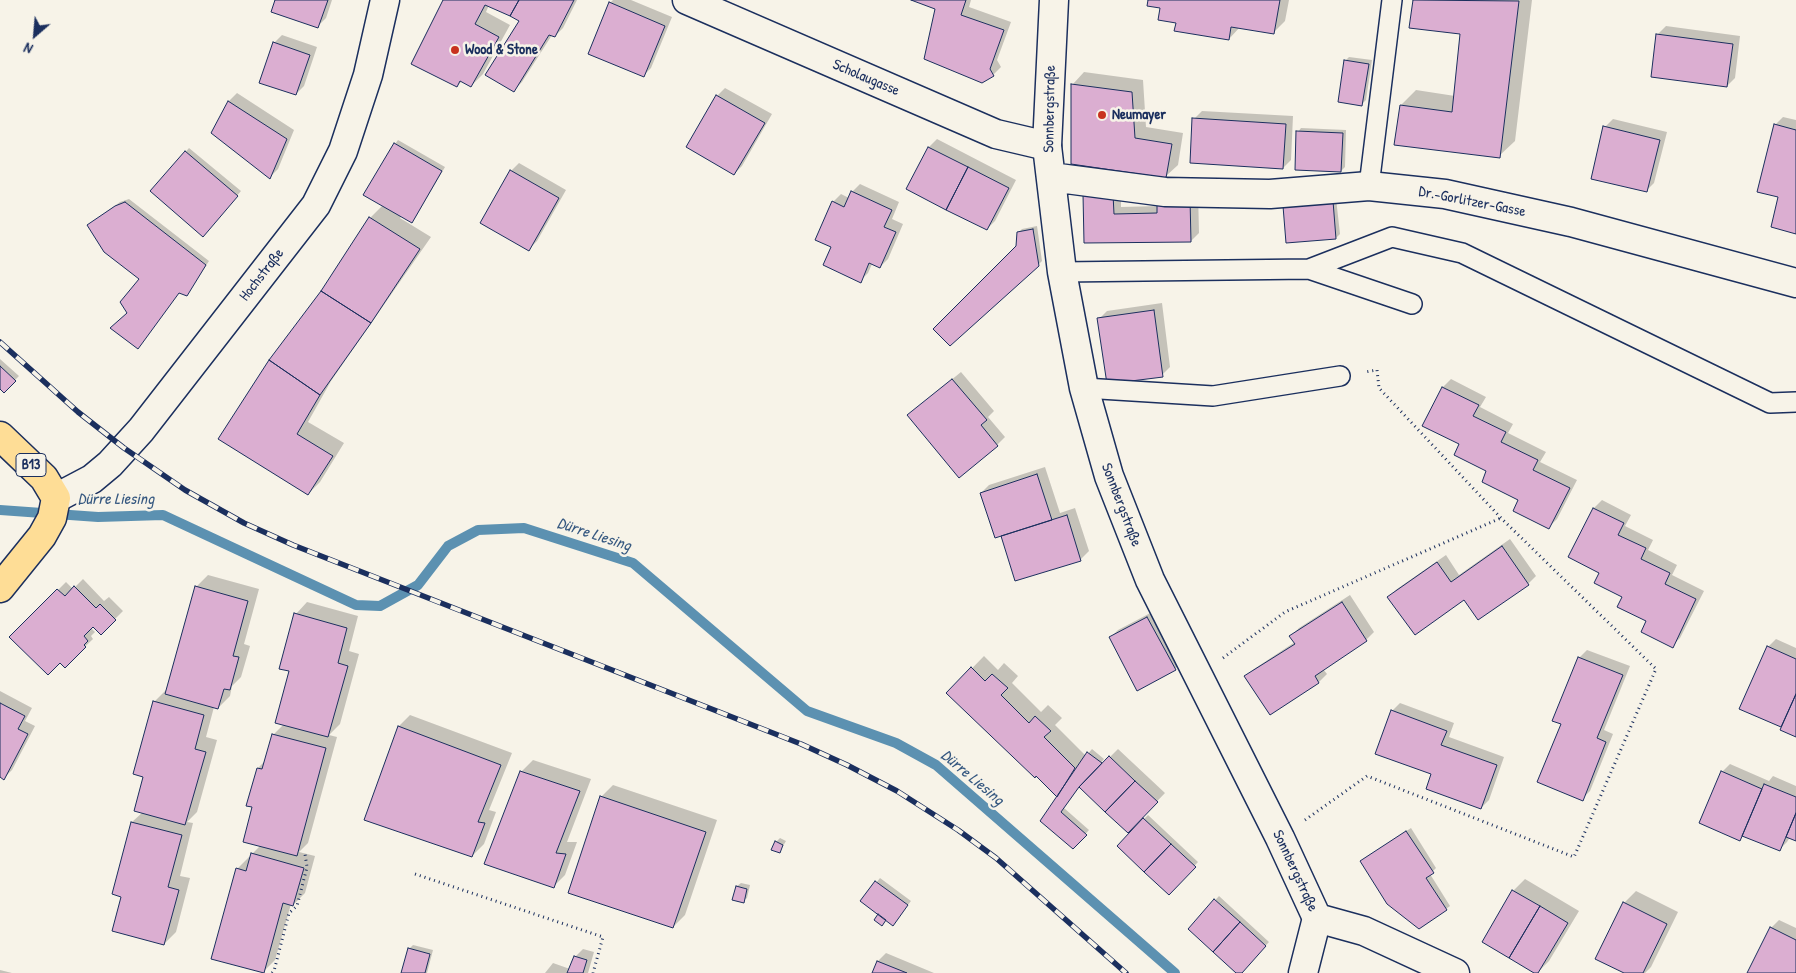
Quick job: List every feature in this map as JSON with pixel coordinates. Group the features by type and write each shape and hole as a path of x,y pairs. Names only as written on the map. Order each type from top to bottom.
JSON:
{"main road":[{"name":"B13","path":"0,436 44,478 56,498"},
{"path":"0,588 32,550 48,527 56,498"}],"street":[{"name":"Hochstraße","path":"56,498 92,479 110,464 141,430 316,205 343,151 368,75 385,0"},
{"name":"Scholaugasse","path":"687,0 996,134 1047,146"},
{"name":"Sonnbergstraße","path":"1054,0 1047,146 1062,272 1084,388 1108,476 1146,571 1280,838 1317,918 1304,973"},
{"name":"Dr.-Gorlitzer-Gasse","path":"1051,177 1165,192 1270,194 1369,186 1445,194 1561,220 1796,283"},
{"path":"1317,918 1364,931 1455,973"}],"lane":[{"path":"1369,186 1392,0"},
{"path":"1308,269 1392,237 1462,252 1770,403 1796,402"},
{"path":"1062,272 1308,269 1412,304"},
{"path":"1084,388 1213,396 1340,376"}],"path":[{"path":"1280,838 1367,776 1574,858 1656,670 1501,518 1380,388 1377,370 1340,376"},
{"path":"1198,676 1285,612 1501,518"},
{"path":"272,973 289,913 297,906 307,867 305,854"},
{"path":"415,874 603,937 593,973"}],"building":[{"path":"275,0 328,0 318,28 271,12"},
{"name":"Wood & Stone","path":"443,0 519,0 510,16 485,5 475,24 499,37 471,87 460,81 457,87 411,64"},
{"path":"519,0 574,0 555,37 549,35 514,92 485,75 519,21 510,16"},
{"path":"911,0 966,0 961,15 1004,30 990,69 994,76 982,83 924,59 935,9"},
{"path":"1148,0 1280,0 1274,34 1231,27 1229,40 1174,31 1176,23 1158,20 1160,8 1147,6"},
{"path":"1413,0 1519,1 1500,158 1394,145 1400,105 1452,112 1460,34 1409,28"},
{"path":"609,2 665,26 644,77 588,54"},
{"path":"1656,34 1733,44 1727,87 1651,77"},
{"path":"273,42 310,55 296,95 259,83"},
{"path":"1344,60 1369,64 1362,106 1338,102"},
{"name":"Neumayer","path":"1071,84 1132,92 1135,138 1172,144 1166,178 1071,164"},
{"path":"716,95 765,123 734,175 686,147"},
{"path":"228,101 287,139 270,179 211,133"},
{"path":"1192,118 1286,124 1283,169 1190,163"},
{"path":"1774,124 1796,130 1796,234 1771,227 1778,197 1757,192"},
{"path":"1603,126 1660,140 1647,192 1591,179"},
{"path":"1296,131 1343,133 1341,172 1295,170"},
{"path":"394,143 442,171 412,223 363,195"},
{"path":"928,147 968,167 946,210 906,189"},
{"path":"185,151 238,196 203,237 150,191"},
{"path":"968,167 1009,188 987,230 946,210"},
{"path":"510,170 559,198 529,251 480,223"},
{"path":"851,191 892,210 884,227 896,232 880,268 869,263 861,283 823,265 831,247 815,240 832,201 844,207"},
{"path":"1083,194 1113,194 1114,214 1157,213 1157,199 1190,198 1191,242 1084,243"},
{"path":"1333,201 1336,239 1286,243 1283,206"},
{"path":"125,202 206,265 187,296 179,293 138,349 110,328 127,313 120,302 139,279 104,252 87,225 115,206"},
{"path":"369,217 420,249 371,323 321,291"},
{"path":"1033,229 1039,266 950,346 933,329 1016,246 1017,232"},
{"path":"321,291 371,323 320,395 269,360"},
{"path":"1154,310 1163,377 1107,384 1097,318"},
{"path":"269,360 320,395 297,434 333,456 308,495 218,439"},
{"path":"0,366 16,381 4,393 0,389"},
{"path":"952,379 987,420 981,425 998,446 959,478 907,415"},
{"path":"1442,387 1479,405 1473,416 1506,432 1501,442 1538,460 1533,470 1570,488 1549,529 1513,511 1518,500 1482,482 1486,471 1454,455 1459,444 1422,426"},
{"path":"1037,474 1052,520 995,538 980,493"},
{"path":"1593,508 1624,523 1618,535 1646,548 1641,559 1670,573 1665,584 1696,599 1673,648 1641,632 1646,621 1617,607 1622,597 1594,583 1599,573 1568,557"},
{"path":"1067,515 1081,561 1015,581 1001,536"},
{"path":"1502,546 1529,585 1478,620 1464,600 1415,635 1387,597 1437,562 1451,582"},
{"path":"74,586 96,608 100,604 116,620 101,635 93,627 84,636 88,641 84,645 86,647 65,668 60,663 48,675 9,637 57,589 65,596"},
{"path":"195,586 248,601 233,656 239,657 230,690 224,689 218,709 165,694"},
{"path":"1342,602 1367,641 1315,676 1319,683 1270,715 1244,676 1295,644 1289,636"},
{"path":"294,613 347,628 338,663 348,666 328,737 275,723 289,671 279,669"},
{"path":"1147,617 1176,670 1137,691 1109,637"},
{"path":"1767,646 1796,659 1796,694 1781,727 1739,709"},
{"path":"1578,657 1623,675 1597,738 1606,742 1583,801 1537,782 1561,724 1552,721"},
{"path":"971,667 985,681 992,674 1008,688 1001,695 1029,723 1035,716 1051,731 1044,737 1075,768 1057,797 946,693"},
{"path":"1796,694 1796,737 1780,730"},
{"path":"153,701 204,715 195,749 206,752 185,825 134,811 143,777 133,774"},
{"path":"0,703 25,716 18,729 28,734 4,780 0,777"},
{"path":"1391,710 1447,731 1441,745 1497,765 1481,809 1426,789 1431,774 1375,754"},
{"path":"398,726 501,765 478,822 485,823 472,857 364,820"},
{"path":"272,734 326,748 297,856 243,842 252,807 246,806 257,768 262,769"},
{"path":"1087,752 1102,763 1079,787 1061,812 1087,835 1073,849 1040,821"},
{"path":"1109,756 1135,781 1105,812 1079,787"},
{"path":"520,771 580,791 556,853 566,854 554,888 484,864"},
{"path":"1721,771 1762,789 1740,841 1699,823"},
{"path":"1135,781 1158,802 1128,833 1105,812"},
{"path":"1764,784 1796,797 1796,813 1780,851 1742,836"},
{"path":"600,796 706,832 673,928 568,893"},
{"path":"1796,813 1796,841 1786,837"},
{"path":"1143,818 1171,844 1144,872 1117,846"},
{"path":"131,822 182,835 168,887 179,890 164,945 112,931 121,897 112,894"},
{"path":"1406,831 1434,873 1426,878 1447,910 1419,929 1387,904 1360,861"},
{"path":"775,841 783,845 780,853 771,850"},
{"path":"1171,844 1196,867 1169,895 1144,872"},
{"path":"251,853 304,868 293,906 283,903 264,973 211,959 236,868 246,871"},
{"path":"875,881 908,905 893,926 860,901"},
{"path":"736,886 747,889 744,903 732,900"},
{"path":"1512,890 1540,906 1509,958 1482,942"},
{"path":"1214,899 1240,922 1213,952 1188,929"},
{"path":"1623,902 1667,924 1643,973 1624,973 1595,959"},
{"path":"1540,906 1568,923 1538,973 1534,973 1509,958"},
{"path":"878,914 886,920 882,926 874,920"},
{"path":"1240,922 1266,946 1242,973 1236,973 1213,952"},
{"path":"1770,927 1796,940 1796,973 1747,973"},
{"path":"408,948 430,954 425,973 401,973"},
{"path":"574,956 587,960 583,973 567,973"},
{"path":"877,961 907,973 872,973"}],"waterway":[{"name":"Dürre Liesing","path":"0,510 98,517 163,515 356,605 380,606 418,585 448,546 478,530 524,528 633,563 807,711 896,743 936,765 1175,973"}],"railway":[{"path":"0,342 78,412 124,448 185,490 244,523 293,545 801,744 897,791 958,830 996,858 1126,973"}],"place":[{"name":"Wood & Stone","path":"455,50"},
{"name":"Neumayer","path":"1102,115"}]}
